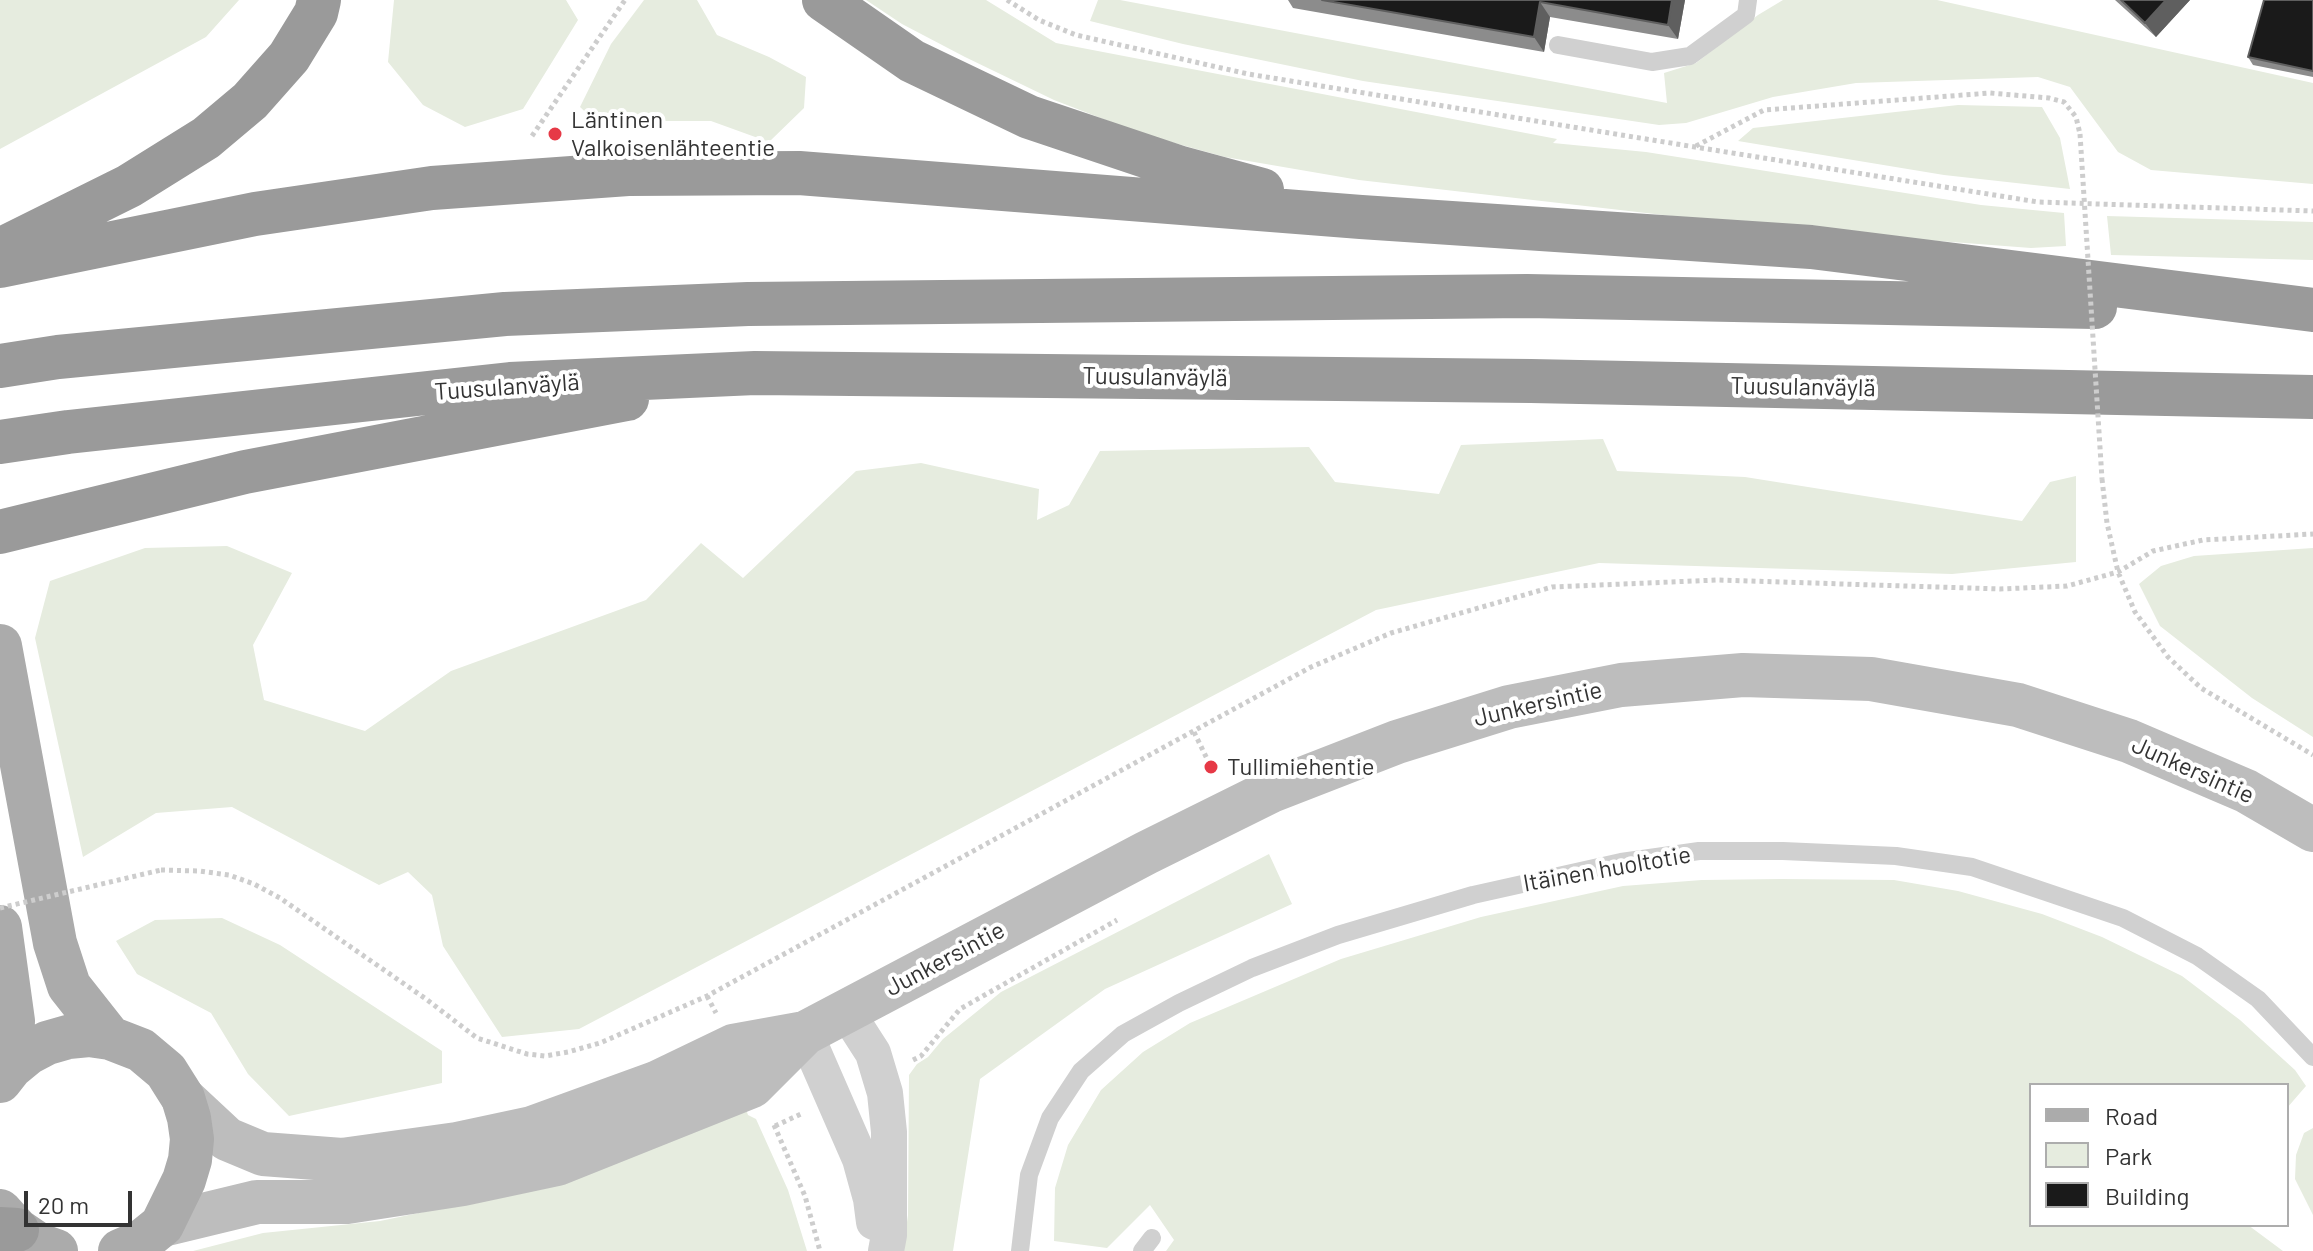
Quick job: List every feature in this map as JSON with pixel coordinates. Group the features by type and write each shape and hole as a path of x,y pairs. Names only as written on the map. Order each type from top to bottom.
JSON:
{"highway":[{"path":"14,253 206,138 250,101 289,57 316,13 319,0"},
{"path":"824,0 912,61 1029,117 1181,168 1361,217"},
{"path":"14,253 417,190 628,174 799,173 1361,217 1811,247 2313,311"},
{"path":"0,366 58,357 505,314 748,304 1527,296 2313,311"},
{"path":"0,532 245,472 564,413 755,373"},
{"name":"Tuusulanväylä","path":"0,442 510,384 755,373 1531,381 2313,397"}],"main road":[{"path":"0,646 55,943 69,986 110,1038"},
{"name":"Junkersintie","path":"162,1225 257,1202 347,1202 463,1184 557,1164 752,1086 805,1033 1132,860 1271,791 1397,742 1509,707 1621,685 1743,675 1871,679 2018,705 2129,741 2246,791 2313,830"},
{"path":"0,927 13,1021 6,1074"},
{"name":"Junkersintie","path":"183,1098 227,1139 263,1154 342,1160 457,1144 532,1128 656,1083 733,1046 805,1033"},
{"path":"6,1074 28,1053 47,1043 89,1035 110,1038 141,1050 166,1071 183,1098 192,1139 190,1160 184,1180 162,1225 141,1242 120,1251"},
{"path":"6,1223 39,1245 56,1251"}],"street":[{"path":"846,1011 873,1053 880,1074 889,1132 889,1235 886,1251"},
{"path":"805,1033 860,1159 871,1199 877,1251"}],"lane":[{"path":"1558,45 1652,62 1690,56 1746,15 1748,0"},
{"name":"Itäinen huoltotie","path":"1020,1251 1029,1175 1050,1118 1081,1071 1123,1034 1252,968 1338,935 1473,895 1621,862 1699,851 1783,851 1896,856 1972,867 2123,918 2197,956 2258,999 2313,1057"}],"path":[{"path":"532,136 625,0"},
{"path":"1007,0 1039,20 1076,35 1248,74 1695,147 2038,202 2313,211"},
{"path":"1695,147 1764,110 1990,93 2064,102 2076,117 2080,134 2102,479 2107,523 2118,572 2135,612 2168,657 2201,688 2313,755"},
{"path":"2118,572 2153,551 2203,540 2313,534"},
{"path":"1194,732 1211,767"},
{"path":"0,908 161,870 229,875 280,898 477,1038 527,1054"},
{"path":"880,1074 921,1056 960,1009 1117,920"},
{"path":"775,1126 833,1098"}],"green space":[{"path":"0,0 239,0 206,37 0,149"},
{"path":"394,0 566,0 578,20 523,109 465,127 423,105 388,62"},
{"path":"644,0 697,0 717,35 806,77 804,108 769,142 711,121 595,121 580,107 611,44"},
{"path":"866,0 986,0 1056,43 1557,139 1553,143 1646,152 1981,205 2064,213 2066,246 2031,248 1794,230 1359,180 1225,157 1142,134 1054,100 902,24"},
{"path":"1098,0 1120,0 1667,103 1664,73 1696,63 1758,15 1783,0 1937,0 2313,83 2313,184 2151,170 2118,152 2070,87 2038,77 1856,83 1773,97 1686,123 1659,125 1363,81 1183,44 1090,21"},
{"path":"1958,105 2042,107 2060,138 2070,189 1944,175 1738,141 1753,128"},
{"path":"2107,216 2313,222 2313,260 2111,255"},
{"path":"1603,439 1617,471 1745,477 2022,521 2050,482 2076,476 2076,562 1952,574 1599,563 1376,610 579,1029 502,1037 443,946 432,895 408,872 379,885 232,807 156,813 83,857 35,638 50,581 145,548 227,546 292,573 253,645 264,700 365,731 451,671 646,600 701,543 743,578 856,471 921,463 1039,489 1037,520 1069,505 1100,451 1309,447 1335,482 1439,494 1461,445"},
{"path":"2313,548 2313,737 2252,698 2160,626 2139,584 2161,566 2194,556"},
{"path":"1269,854 1292,904 1105,989 980,1079 953,1251 903,1251 908,1215 909,1075 917,1064 1001,992"},
{"path":"1702,880 1894,880 1958,891 2042,914 2102,937 2182,976 2240,1020 2295,1070 2306,1086 2289,1106 2289,1083 2029,1083 2029,1227 2251,1227 2283,1251 1166,1251 1174,1240 1150,1205 1107,1248 1054,1241 1055,1188 1068,1145 1101,1090 1143,1052 1190,1023 1341,959 1481,917 1623,886"},
{"path":"222,918 280,945 442,1051 442,1083 289,1116 248,1074 211,1013 137,974 116,941 155,920"},
{"path":"745,1106 748,1115 756,1119 788,1190 807,1251 193,1251 263,1233 380,1221 486,1199"},
{"path":"2313,1128 2313,1215 2295,1179 2296,1155 2304,1133"}],"building":[{"path":"1322,0 1672,0 1668,25 1540,2 1534,37"},
{"path":"2121,0 2166,0 2145,23"},
{"path":"2264,0 2313,0 2313,71 2248,57"}],"place":[{"name":"Läntinen Valkoisenlähteentie","path":"555,134"},
{"name":"Tullimiehentie","path":"1211,767"}]}
